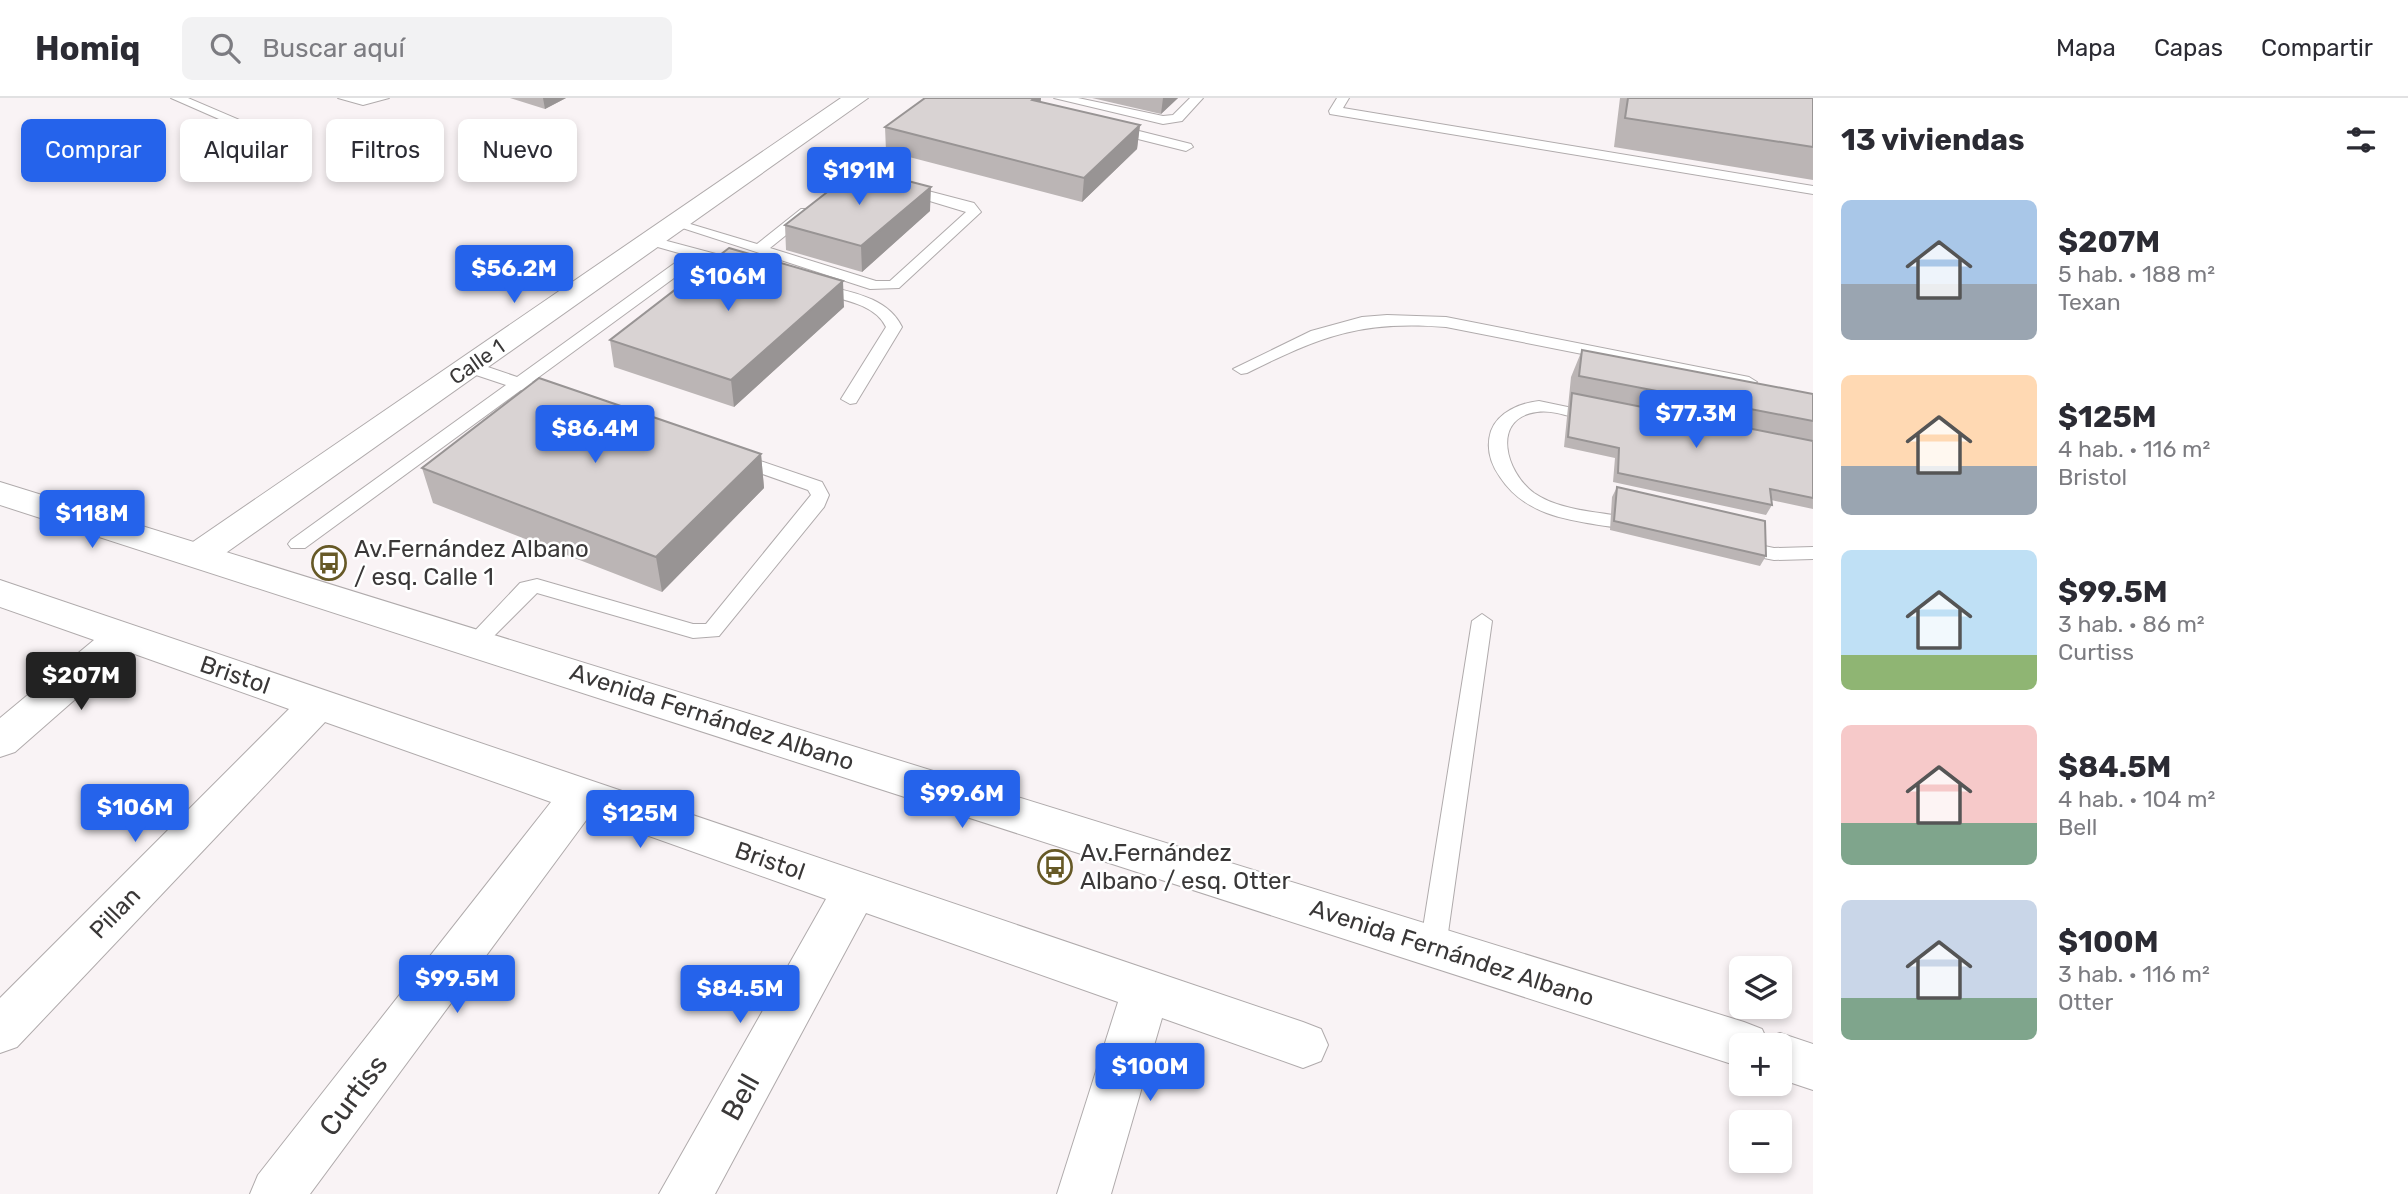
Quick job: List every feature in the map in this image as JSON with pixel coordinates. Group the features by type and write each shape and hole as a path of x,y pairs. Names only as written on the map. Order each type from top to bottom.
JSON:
{"street":[{"name":"Calle 1","path":"200,554 856,98"},
{"name":"Avenida Fernández Albano","path":"0,493 200,554 1729,1040"},
{"name":"Bristol","path":"0,593 1303,1045"},
{"path":"0,741 123,636"},
{"name":"Pillan","path":"0,1031 318,704"},
{"name":"Curtiss","path":"277,1194 581,795"},
{"name":"Bell","path":"686,1194 855,890"},
{"path":"1084,1194 1146,991"},
{"path":"1792,1060 1813,1067"}],"lane":[{"path":"177,98 229,119"},
{"path":"344,98 363,101 383,98"},
{"path":"1060,98 1163,120 1177,118 1198,98"},
{"path":"1343,98 1335,111 1813,190"},
{"path":"1095,124 1186,147"},
{"path":"677,223 874,286 894,285 974,212 969,206 895,187"},
{"path":"759,249 817,202"},
{"path":"652,241 757,270"},
{"path":"298,544 698,253"},
{"path":"711,278 732,263"},
{"path":"806,286 881,309 892,317 894,327 850,399"},
{"path":"1241,369 1320,331 1361,320 1402,317 1446,321 1772,387"},
{"path":"470,367 567,399"},
{"path":"1614,422 1535,406 1522,410 1503,424 1495,444 1497,456 1512,481 1541,505 1658,529"},
{"path":"476,642 527,588 537,586 693,631 712,631 809,513 820,495 815,486 723,454"},
{"path":"1723,543 1774,554 1813,553"},
{"path":"1433,947 1482,621"}],"building":[{"path":"925,98 1034,98 1032,100 1140,125 1084,178 885,127"},
{"path":"1628,98 1813,98 1813,147 1625,118"},
{"path":"858,168 931,187 861,246 785,225"},
{"path":"729,248 843,281 731,380 610,340"},
{"path":"1582,350 1813,394 1813,421 1579,376"},
{"path":"539,378 761,454 656,557 422,468"},
{"path":"1572,393 1813,441 1813,498 1770,489 1772,505 1618,473 1619,448 1568,437"},
{"path":"1617,487 1765,521 1766,556 1614,521"}],"place":[{"name":"Av.Fernández Albano / esq. Calle 1","path":"329,563"},
{"name":"Av.Fernández Albano / esq. Otter","path":"1055,867"}]}
